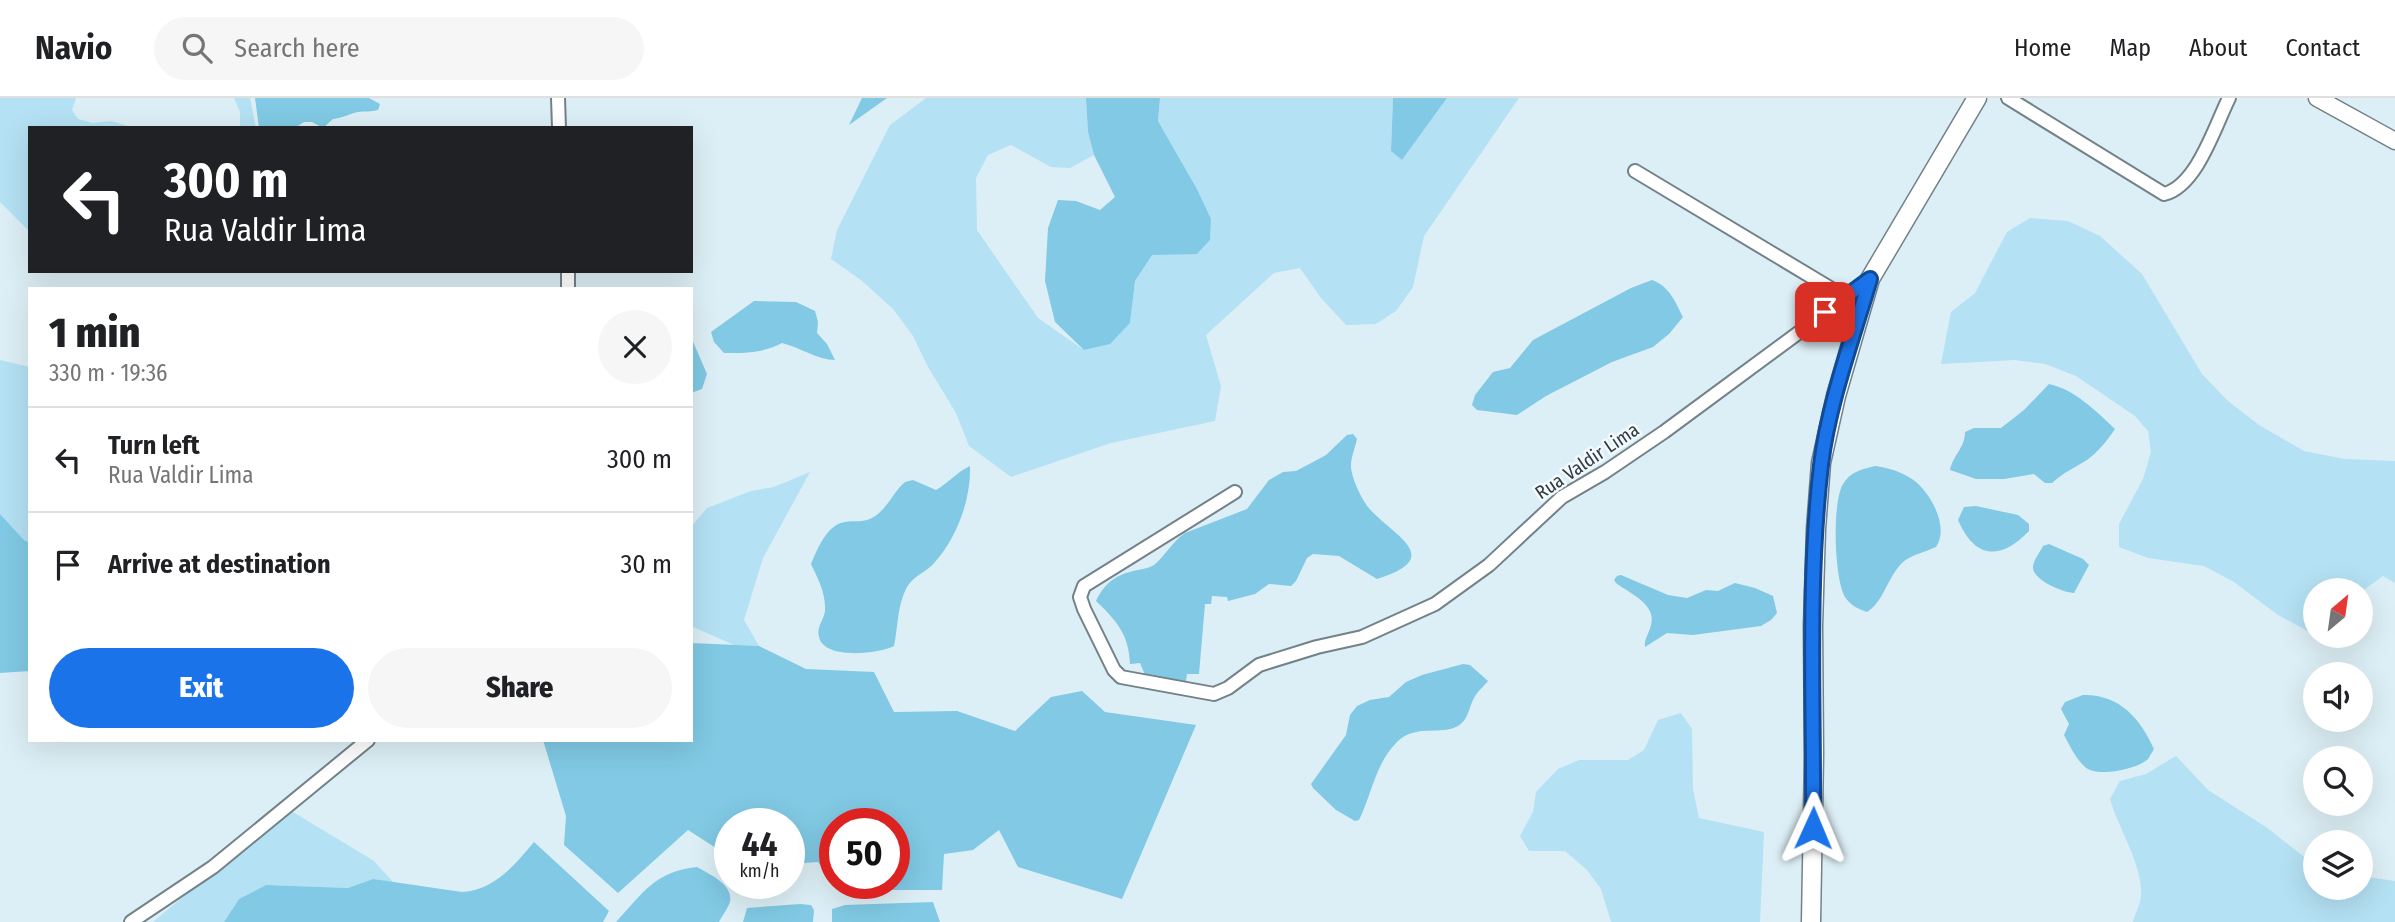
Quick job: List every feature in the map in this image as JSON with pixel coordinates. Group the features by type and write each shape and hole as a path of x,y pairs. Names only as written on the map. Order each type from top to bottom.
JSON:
{"main road":[{"path":"1811,922 1814,600 1821,463 1870,279 1977,98"}],"street":[{"path":"558,98 559,126"},
{"path":"2008,98 2165,194 2174,192 2193,172 2229,98"},
{"path":"2317,98 2395,141"},
{"path":"1634,171 1845,297"},
{"name":"Rua Valdir Lima","path":"1235,492 1084,586 1080,597 1114,670 1121,677 1214,694 1228,688 1259,665 1380,630 1435,604 1489,565 1562,497 1664,432 1870,279"},
{"path":"131,922 213,867 366,742"}],"shaded area":[{"path":"0,98 76,98 72,110 78,119 93,123 111,121 128,126 28,126 28,230 0,202"},
{"path":"234,98 250,98 256,126 240,126 240,112"},
{"path":"255,98 369,98 380,104 378,110 333,119 325,126 304,122 298,126 259,126"},
{"path":"862,98 887,98 849,125"},
{"path":"926,98 1086,98 1088,132 1094,155 1070,168 1051,167 1011,145 988,155 976,178 977,230 1038,318 1084,350 1109,344 1130,323 1135,281 1152,254 1197,254 1210,239 1211,219 1158,121 1160,98 1393,98 1391,150 1402,160 1447,98 1519,98 1424,236 1413,287 1396,311 1376,324 1346,325 1321,298 1300,268 1274,273 1206,335 1221,386 1215,421 1111,443 1011,477 969,446 956,413 913,336 893,309 861,280 831,259 837,230 890,125"},
{"path":"1086,98 1160,98 1158,121 1211,219 1210,240 1197,254 1152,255 1135,281 1130,323 1110,344 1084,350 1055,322 1045,281 1048,228 1058,200 1076,201 1100,210 1115,197 1094,155 1088,132"},
{"path":"1393,98 1447,98 1402,160 1391,151"},
{"path":"2030,218 2068,221 2100,236 2142,274 2202,374 2228,401 2259,425 2304,451 2345,459 2395,461 2395,583 2383,576 2373,583 2373,578 2303,578 2303,629 2278,615 2234,582 2204,566 2148,558 2119,547 2119,524 2143,479 2151,452 2148,431 2135,416 2076,376 2045,364 2015,360 1941,364 1951,312 1975,293 2007,232"},
{"path":"1652,280 1667,290 1683,317 1669,334 1653,347 1612,362 1546,396 1517,415 1477,410 1472,405 1475,395 1493,372 1510,368 1533,340 1631,288"},
{"path":"754,301 796,302 815,311 817,333 827,344 835,360 782,343 761,351 724,353 714,342 711,332"},
{"path":"693,342 707,374 702,389 693,392"},
{"path":"0,360 28,367 28,542 0,514"},
{"path":"2049,384 2076,396 2115,429 2091,457 2052,483 2045,483 2034,474 2004,479 1976,479 1950,470 1963,443 1965,432 1974,428 2001,428 2024,410"},
{"path":"1353,434 1357,439 1351,466 1357,487 1368,507 1408,545 1411,554 1409,562 1398,571 1377,579 1339,556 1313,554 1307,558 1291,586 1269,584 1255,594 1228,601 1227,597 1212,596 1211,604 1205,604 1199,674 1187,674 1186,681 1161,680 1146,677 1140,663 1130,664 1127,645 1120,629 1096,601 1103,589 1124,574 1154,565 1185,533 1247,509 1269,480 1283,472 1296,471 1326,455 1347,435"},
{"path":"970,466 968,492 956,530 935,562 907,587 900,609 894,646 865,653 852,653 831,649 823,644 818,633 825,611 824,598 811,564 828,532 848,521 872,518 905,482 913,480 936,490"},
{"path":"1875,466 1899,472 1919,485 1936,510 1941,530 1936,547 1904,562 1877,603 1867,612 1849,602 1841,587 1836,523 1839,493 1843,484 1853,474"},
{"path":"810,472 763,558 744,620 759,646 734,645 693,627 693,525 707,508 751,491 774,487"},
{"path":"1976,506 2018,515 2029,524 2029,531 2018,541 1998,551 1980,549 1965,533 1958,520 1964,507"},
{"path":"0,514 28,542 28,671 0,673"},
{"path":"2049,544 2083,559 2089,565 2074,593 2049,585 2034,572 2033,565 2037,556 2043,546"},
{"path":"1621,575 1668,595 1687,598 1706,590 1718,591 1735,583 1773,596 1777,613 1761,626 1693,635 1667,633 1645,647 1652,618 1650,611 1641,600 1616,583 1614,580"},
{"path":"693,643 759,646 806,669 874,672 894,712 957,711 1015,731 1051,697 1082,691 1105,712 1196,725 1122,899 1018,867 999,830 973,850 944,854 942,890 910,890 910,808 819,808 819,863 805,863 805,808 714,808 714,847 688,830 618,893 564,845 566,816 544,742 693,742"},
{"path":"1463,664 1470,665 1488,681 1475,696 1464,720 1451,729 1420,731 1404,736 1397,742 1379,769 1359,820 1355,821 1336,810 1313,788 1311,784 1346,735 1350,715 1357,706 1370,700 1389,697 1406,682 1422,675"},
{"path":"2083,695 2107,699 2127,710 2142,727 2154,749 2148,759 2136,766 2117,771 2098,772 2085,767 2064,735 2069,724 2061,709 2065,702"},
{"path":"1681,713 1692,729 1693,789 1699,818 1764,832 1760,922 1611,922 1601,889 1587,870 1565,851 1529,851 1520,836 1533,812 1536,792 1558,769 1579,760 1628,760 1644,750 1658,720"},
{"path":"2176,756 2208,790 2266,827 2303,856 2303,900 2373,900 2373,878 2395,881 2395,922 2133,922 2141,898 2141,883 2110,799 2120,781 2146,774"},
{"path":"288,809 374,861 394,883 373,879 348,888 266,885 239,899 224,922 153,922"},
{"path":"534,842 609,911 603,922 224,922 239,899 266,885 348,888 373,879 462,892 473,890 494,882 503,875"},
{"path":"697,867 714,877 714,899 730,899 719,922 616,922 651,885 670,873"},
{"path":"933,902 940,922 832,922 832,909 845,905"},
{"path":"811,905 814,910 813,922 743,922 747,908"}],"route":[{"path":"1813,828 1814,607 1821,463 1836,396 1870,279 1825,312"}]}
